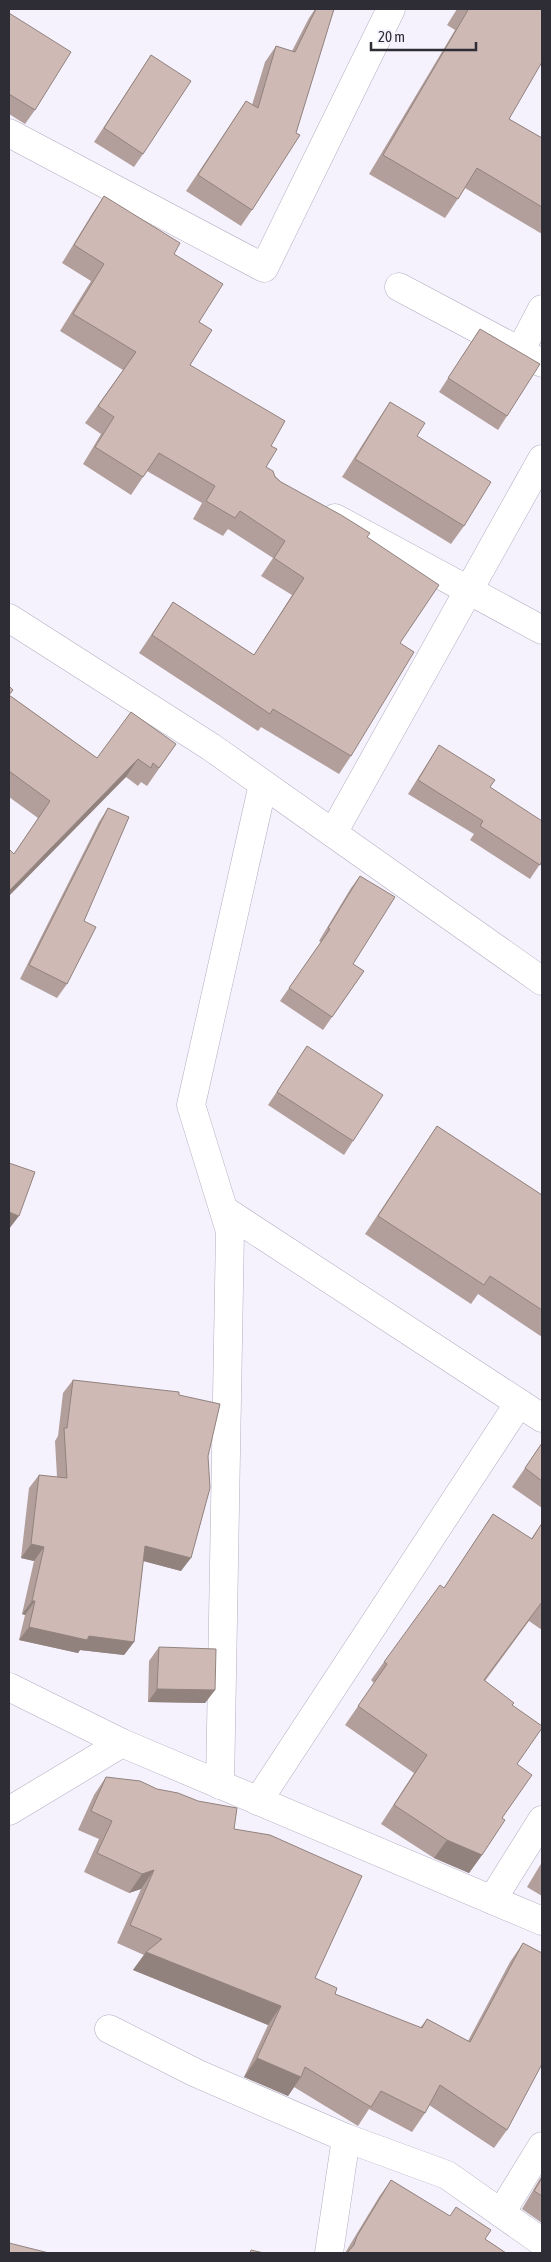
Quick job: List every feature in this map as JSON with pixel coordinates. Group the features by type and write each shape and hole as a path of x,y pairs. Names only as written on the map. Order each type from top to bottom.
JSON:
{"street":[{"path":"9,133 264,268 391,9"},
{"path":"399,287 531,357 542,309"},
{"path":"333,833 470,591 542,459"},
{"path":"310,504 542,630"},
{"path":"9,618 211,748 542,981"},
{"path":"220,1785 230,1231 191,1104 263,784"},
{"path":"224,1210 542,1418"},
{"path":"258,1801 519,1403"},
{"path":"9,1687 122,1743 542,1921"},
{"path":"9,1811 122,1743"},
{"path":"492,1900 542,1820"},
{"path":"109,2029 196,2073 346,2138 447,2175 542,2242"},
{"path":"329,2253 346,2138"},
{"path":"501,2213 542,2146"}],"building":[{"path":"316,9 334,9 296,133 300,135 252,210 198,175 246,101 258,108 276,46 295,52"},
{"path":"465,9 542,9 542,62 509,119 542,138 542,207 477,168 458,199 383,155 468,10"},
{"path":"9,13 71,52 35,110 9,94"},
{"path":"151,55 191,81 143,154 104,128"},
{"path":"104,196 180,243 174,254 223,284 199,322 212,330 190,365 285,421 271,446 277,449 266,467 273,471 275,477 281,482 370,533 367,537 439,585 400,643 414,652 351,756 273,709 270,714 152,635 173,602 254,655 304,578 274,558 285,541 240,511 235,518 206,501 215,486 159,453 143,477 95,447 114,417 98,406 136,352 73,314 104,264 74,245"},
{"path":"480,329 540,364 507,416 448,378"},
{"path":"390,402 425,423 417,436 491,482 464,526 355,459"},
{"path":"9,686 13,690 9,695"},
{"path":"9,695 97,758 131,712 176,744 159,768 153,763 151,768 138,759 9,891 9,849 14,854 50,801 9,771"},
{"path":"439,745 495,780 490,787 542,821 542,861 540,865 480,826 483,821 418,780"},
{"path":"108,808 129,817 84,921 96,927 67,984 29,965"},
{"path":"360,876 395,897 353,964 364,971 332,1017 289,988 330,929 328,928"},
{"path":"307,1046 383,1095 353,1141 277,1092"},
{"path":"437,1126 542,1195 542,1310 490,1276 484,1285 378,1216"},
{"path":"9,1163 35,1172 19,1216 9,1212"},
{"path":"73,1380 179,1392 179,1395 220,1404 208,1456 210,1488 191,1558 145,1546 134,1642 89,1636 87,1640 29,1627 35,1601 32,1601 44,1547 31,1544 39,1475 67,1478 64,1428 67,1428"},
{"path":"542,1443 542,1481 525,1468"},
{"path":"493,1514 532,1539 542,1523 542,1602 484,1680 514,1703 512,1705 542,1726 542,1728 517,1764 532,1775 502,1818 505,1820 482,1855 447,1840 394,1805 427,1755 358,1706 387,1664 384,1662 440,1585 444,1588"},
{"path":"159,1647 216,1649 215,1690 157,1689"},
{"path":"106,1777 140,1781 157,1789 178,1793 198,1801 237,1808 234,1829 270,1835 362,1876 315,1978 337,1988 335,1994 422,2028 427,2019 470,2042 523,1943 542,1953 542,2064 507,2130 440,2085 425,2113 381,2091 371,2107 305,2067 301,2077 257,2058 281,2006 146,1952 162,1939 130,1925 154,1870 142,1874 97,1853 112,1821 91,1811"},
{"path":"542,2178 542,2196 534,2191"},
{"path":"391,2180 450,2216 456,2207 491,2230 485,2239 506,2253 347,2253 354,2245 357,2236"},
{"path":"9,2243 49,2253 9,2253"},
{"path":"251,2250 264,2253 250,2253"}]}
